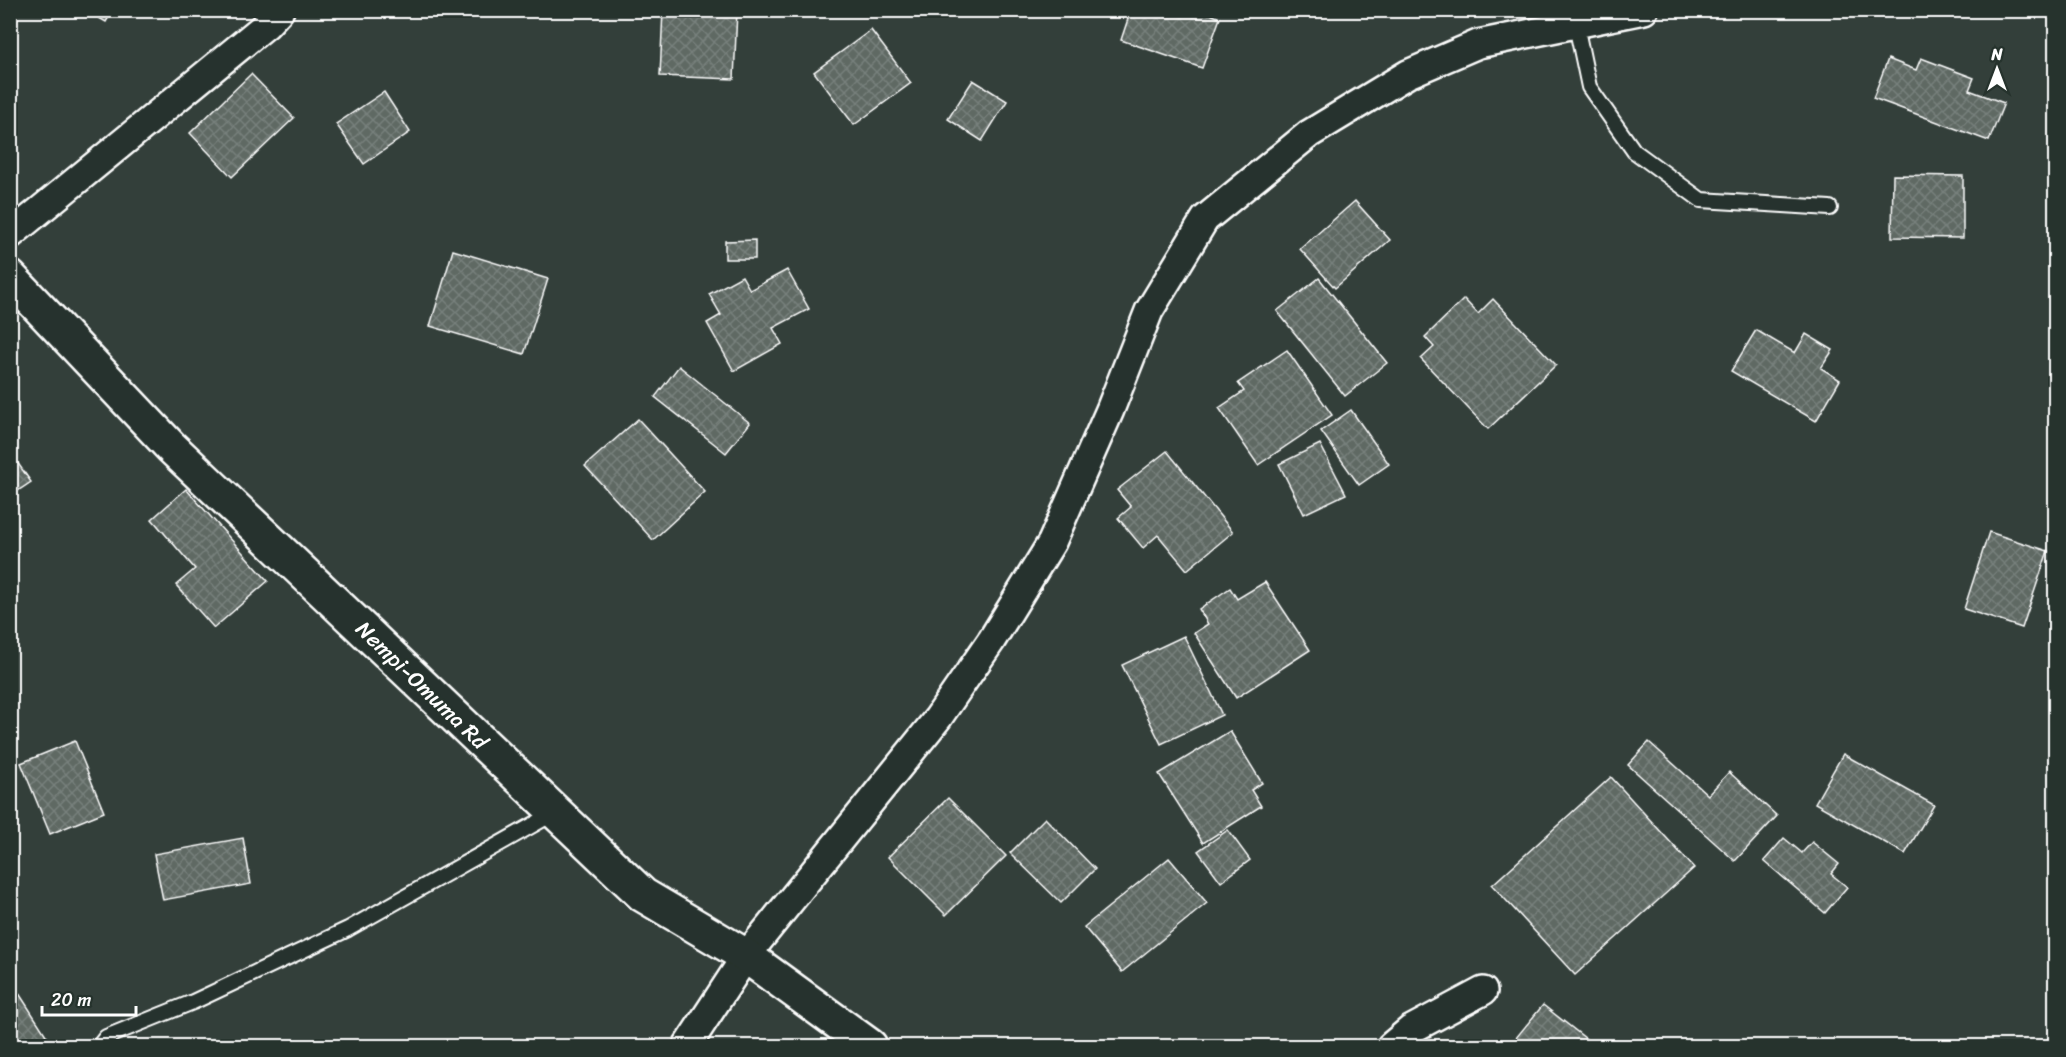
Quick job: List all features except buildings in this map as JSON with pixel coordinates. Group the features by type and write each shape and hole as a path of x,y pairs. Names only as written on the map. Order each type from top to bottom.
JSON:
{"street":[{"path":"10,235 266,25 280,10"},
{"path":"687,1047 746,956 938,718 991,641 1052,542 1110,410 1149,311 1205,219 1309,134 1408,74 1478,44 1644,10"},
{"name":"Nempi-Omuma Rd","path":"10,277 171,447 643,895 746,956 870,1047"},
{"path":"1391,1047 1410,1030 1483,991"}],"lane":[{"path":"1576,25 1589,87 1634,151 1701,200 1830,208"},
{"path":"99,1047 106,1037 193,1002 348,929 556,812"}]}
